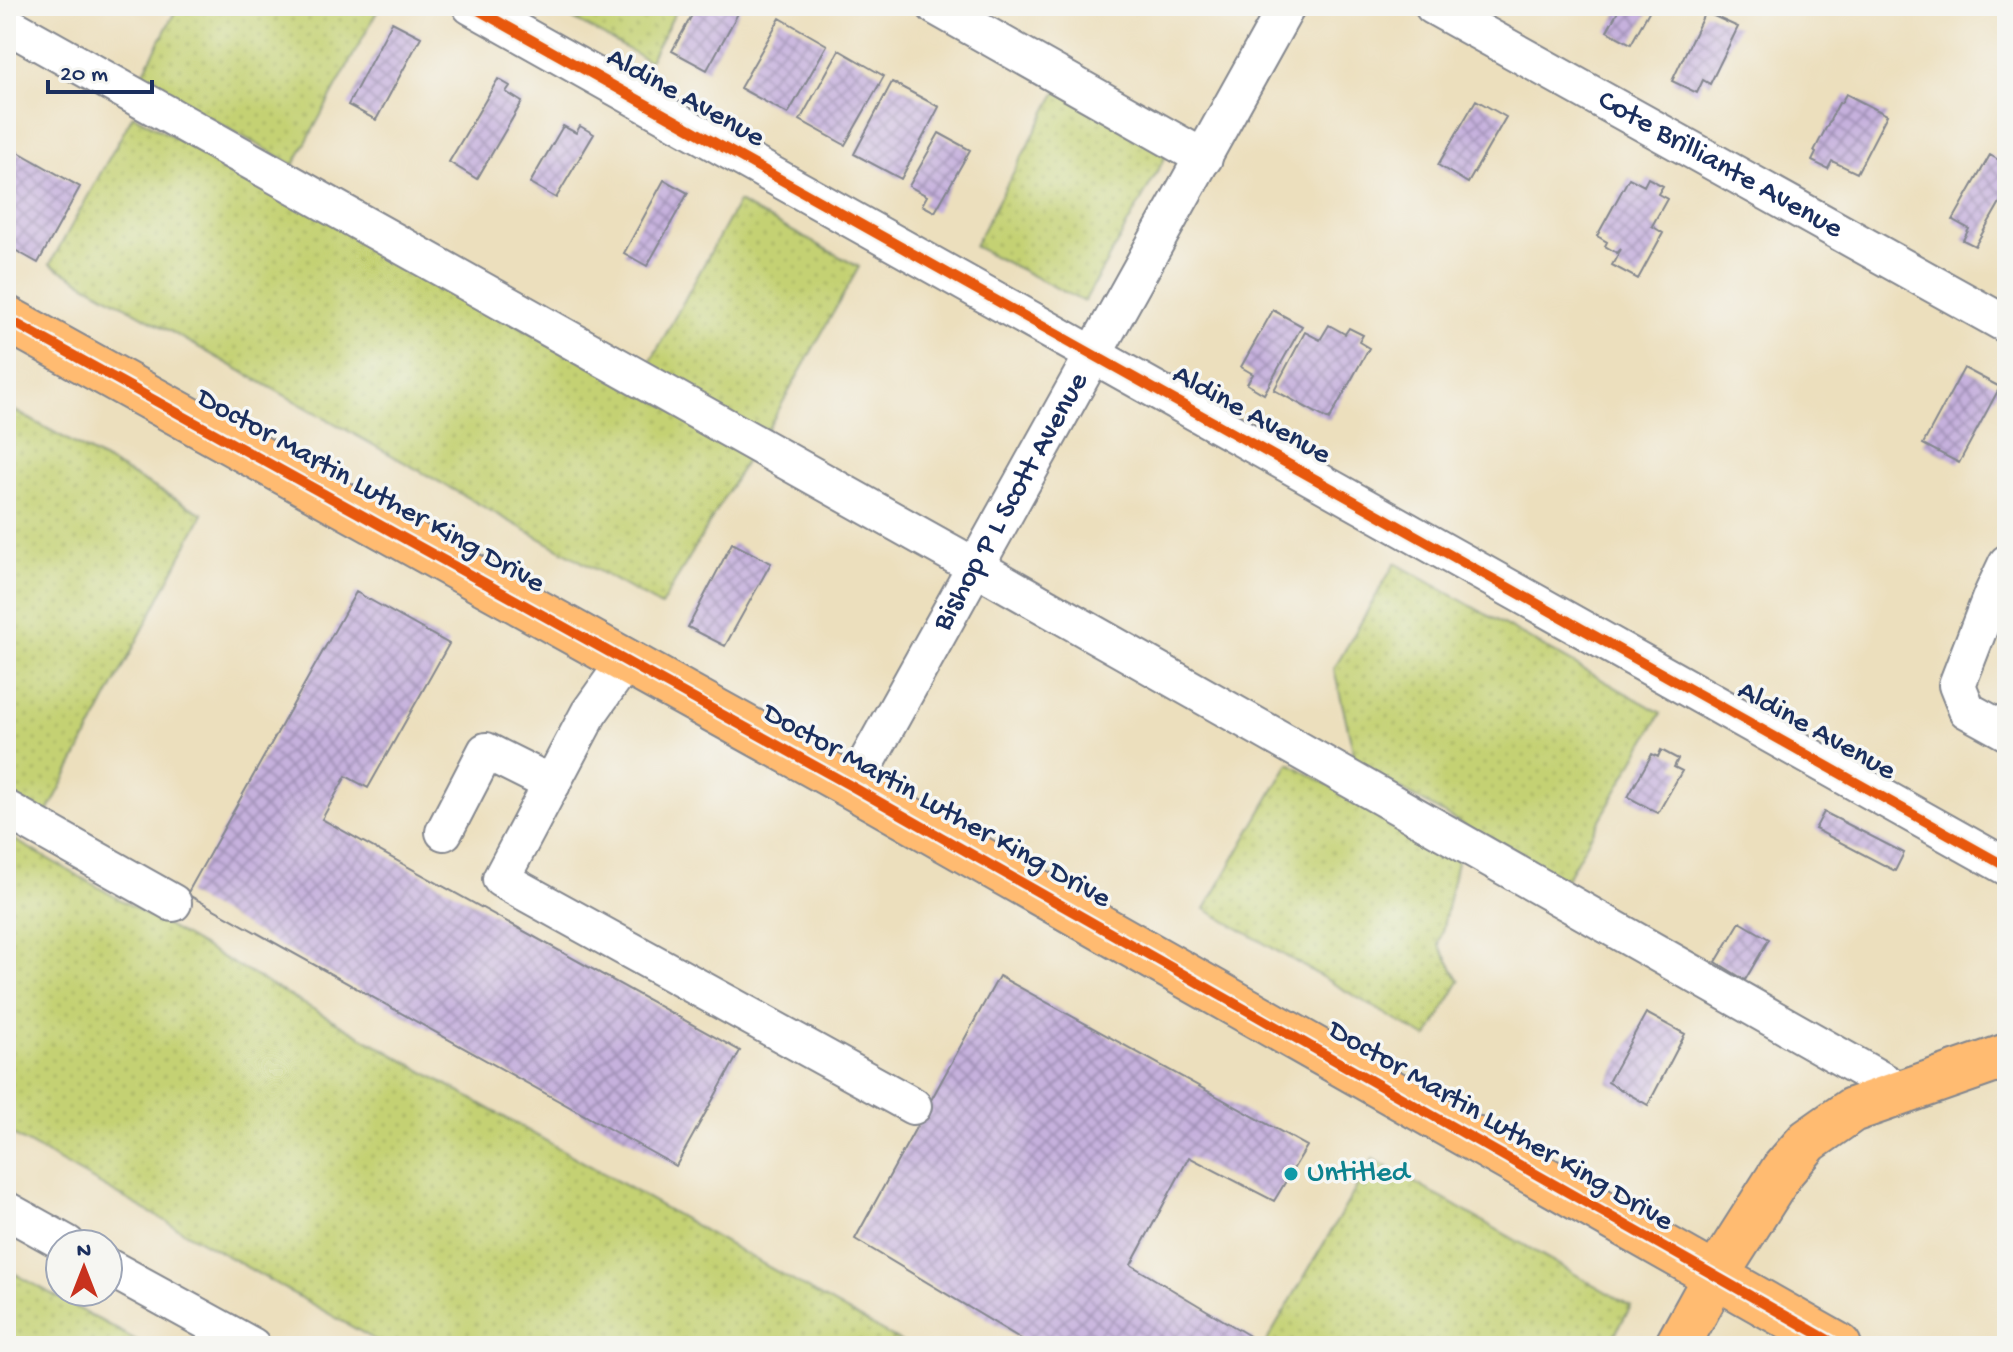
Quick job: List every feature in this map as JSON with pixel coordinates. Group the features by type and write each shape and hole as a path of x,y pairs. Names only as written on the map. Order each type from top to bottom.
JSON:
{"main road":[{"name":"Doctor Martin Luther King Drive","path":"6,318 853,787 1839,1346"},
{"path":"1677,1346 1715,1277 1783,1170 1808,1141 1852,1110 2007,1056"}],"street":[{"name":"Aldine Avenue","path":"471,6 2007,867"},
{"path":"935,6 1204,158"},
{"name":"Bishop P L Scott Avenue","path":"853,787 1287,6"},
{"name":"Cote Brilliante Avenue","path":"1433,6 2007,325"},
{"path":"6,24 976,567 1904,1093"},
{"path":"2007,563 1957,685 1967,710 2007,732"},
{"path":"626,661 592,708 501,879 913,1106"},
{"path":"444,832 486,751 552,784"},
{"path":"6,809 173,903"},
{"path":"6,1210 44,1231"},
{"path":"124,1276 252,1346"}],"green space":[{"path":"178,6 380,6 294,165 140,79"},
{"path":"550,6 679,6 649,61"},
{"path":"1057,91 1171,147 1084,302 974,246"},
{"path":"133,115 751,452 661,606 50,264"},
{"path":"738,202 859,267 765,434 647,368"},
{"path":"6,406 203,514 47,814 6,792"},
{"path":"1395,563 1661,713 1564,883 1356,763 1334,669"},
{"path":"1289,763 1458,857 1439,945 1460,981 1427,1038 1205,909"},
{"path":"6,835 908,1346 386,1346 6,1131"},
{"path":"1373,1159 1631,1306 1608,1346 1264,1346"},
{"path":"6,1269 44,1290 44,1308 77,1308 145,1345 144,1346 6,1346"}],"building":[{"path":"697,6 742,6 707,70 672,51"},
{"path":"1621,6 1652,6 1631,44 1607,31"},
{"path":"1705,12 1738,27 1710,84 1703,80 1697,93 1672,81"},
{"path":"780,18 827,45 788,114 740,88"},
{"path":"392,22 421,37 376,120 348,105"},
{"path":"839,50 884,76 845,145 800,120"},
{"path":"498,79 510,86 506,92 522,102 477,179 449,162"},
{"path":"892,82 939,107 901,179 854,154"},
{"path":"1846,94 1887,115 1857,173 1832,161 1828,169 1812,161 1814,151"},
{"path":"1476,100 1506,117 1468,183 1438,165"},
{"path":"563,126 576,133 580,126 594,134 556,198 530,183"},
{"path":"939,133 970,150 935,212 922,205 927,196 909,186"},
{"path":"6,145 80,187 38,263 6,245"},
{"path":"1990,155 2007,165 2007,202 2002,199 1975,246 1963,240 1969,229 1953,220"},
{"path":"1629,178 1644,186 1648,178 1663,186 1658,194 1667,199 1652,226 1663,233 1638,279 1612,265 1621,249 1617,253 1605,246 1607,242 1597,236"},
{"path":"664,180 688,193 647,266 624,253"},
{"path":"1273,310 1302,326 1264,394 1247,384 1253,374 1241,367"},
{"path":"1329,325 1345,334 1349,328 1363,335 1359,342 1369,348 1329,420 1274,390 1305,332 1320,340"},
{"path":"1964,368 2000,387 1959,463 1923,444"},
{"path":"732,543 771,563 725,646 688,627"},
{"path":"356,592 449,644 368,788 346,776 322,819 740,1051 676,1166 187,894"},
{"path":"1661,750 1678,759 1674,767 1682,771 1658,813 1628,797 1652,754 1658,757"},
{"path":"1824,812 1904,853 1895,871 1815,829"},
{"path":"1740,922 1769,939 1745,980 1716,962"},
{"path":"999,976 1307,1146 1274,1201 1189,1157 1131,1265 1253,1338 1248,1346 1033,1346 855,1239"},
{"path":"1646,1013 1685,1034 1648,1105 1608,1082"}],"cycle path":[{"path":"471,6 2007,867"},
{"path":"6,318 853,787 1839,1346"}],"place":[{"name":"Untitled","path":"1291,1174"}]}
